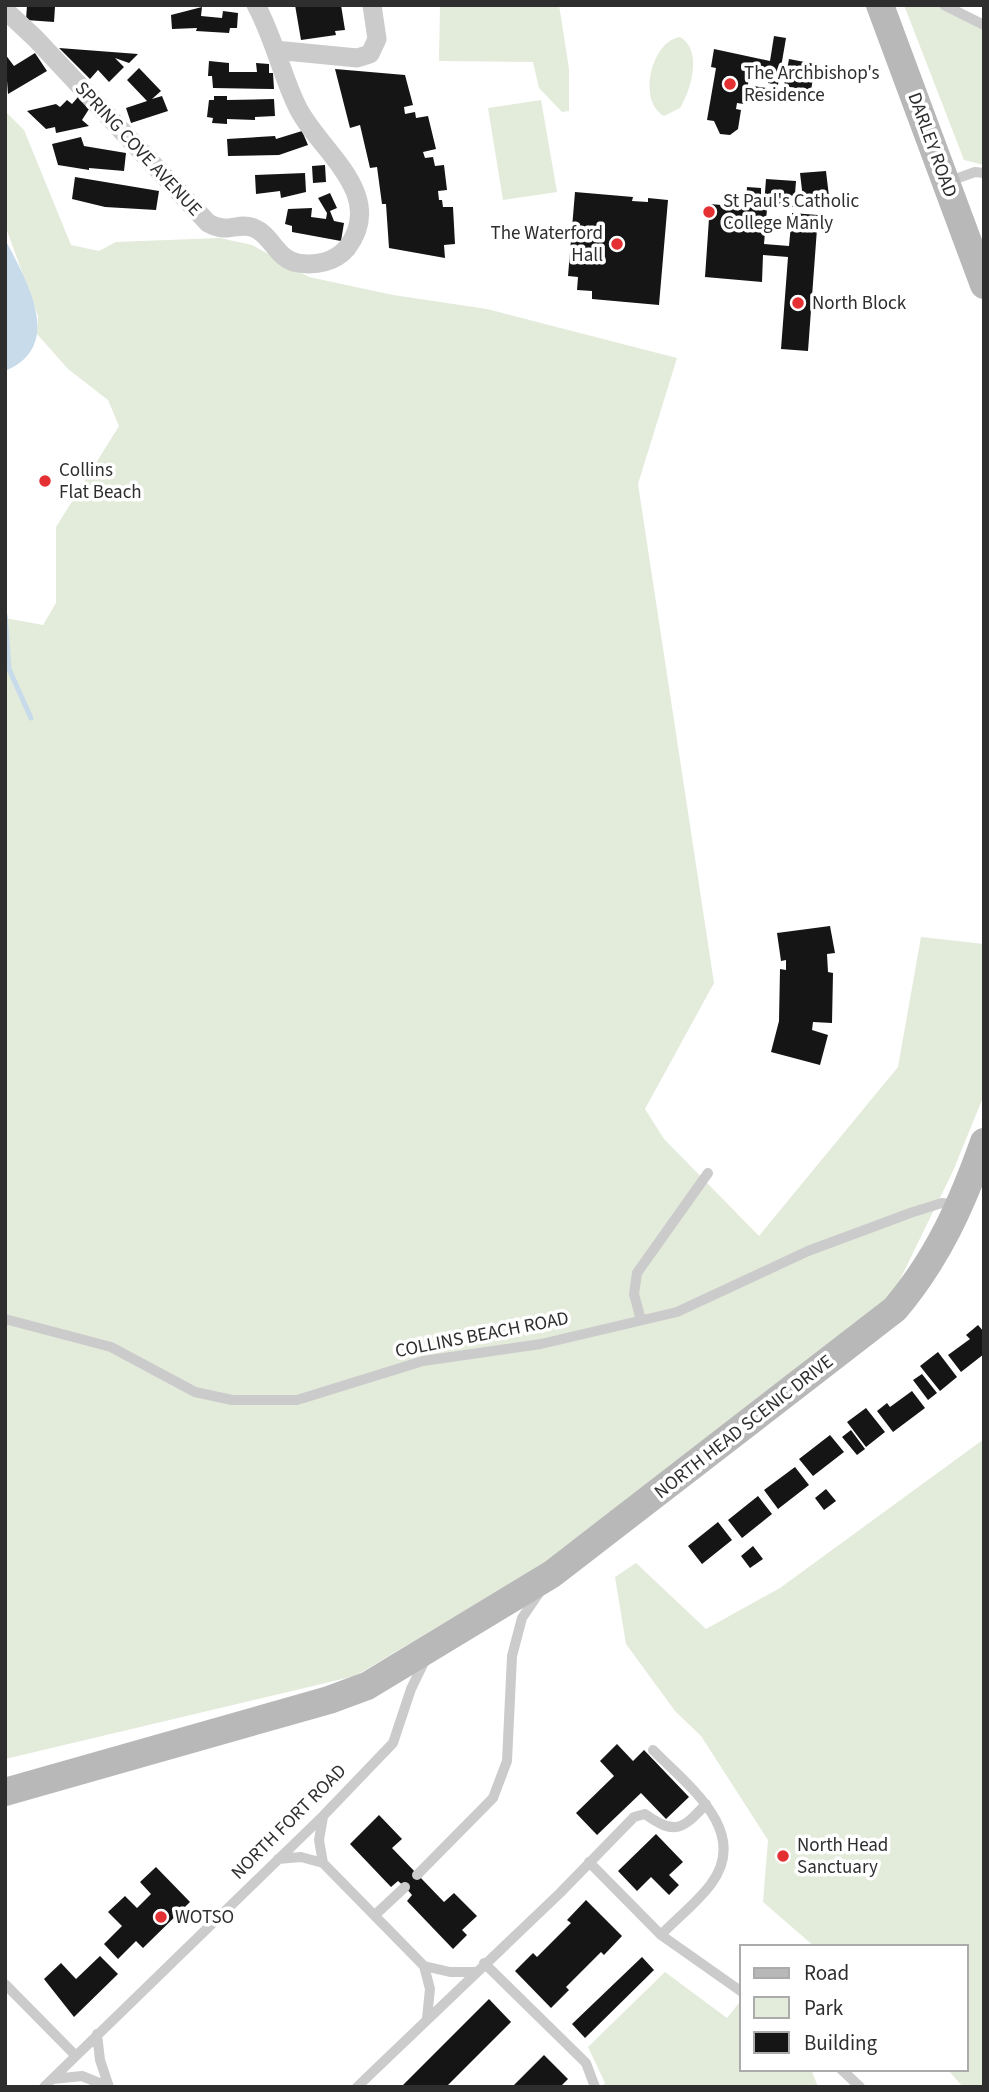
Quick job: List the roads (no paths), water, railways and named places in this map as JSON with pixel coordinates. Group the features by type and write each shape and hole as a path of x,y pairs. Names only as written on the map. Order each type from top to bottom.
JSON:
{"street":[{"name":"SPRING COVE AVENUE","path":"5,10 36,39 208,223 228,230 252,227 262,232 279,254 295,263 314,265 343,252 355,237 359,217 357,199 330,148 297,107 256,5"},
{"path":"275,50 358,58 370,54 377,39 372,5"},
{"name":"DARLEY ROAD","path":"880,5 984,285"},
{"name":"NORTH HEAD SCENIC DRIVE","path":"5,1792 329,1700 367,1686 552,1574 895,1309 935,1256 962,1205 984,1142"}],"lane":[{"path":"944,5 984,25"},
{"path":"946,182 975,172 984,173"},
{"path":"641,1320 634,1294 637,1273 708,1173"},
{"name":"COLLINS BEACH ROAD","path":"5,1320 111,1347 195,1392 232,1400 298,1400 423,1361 541,1344 677,1312 808,1251 942,1203 962,1205"},
{"path":"417,1875 493,1798 507,1760 512,1656 522,1618 552,1574"},
{"name":"NORTH FORT ROAD","path":"44,2087 323,1816 393,1743 411,1689 432,1646"},
{"path":"653,1750 706,1804 718,1821 724,1837 724,1853 719,1871 710,1885 661,1935"},
{"path":"356,2087 634,1817 645,1814 660,1825 674,1829 686,1825 706,1804"},
{"path":"323,1816 319,1840 323,1863"},
{"path":"278,1858 300,1857 323,1863 376,1914 424,1966 430,1990 427,2018"},
{"path":"589,1862 661,1935 740,1991"},
{"path":"376,1914 405,1887"},
{"path":"484,1963 586,2063 595,2087"},
{"path":"424,1966 450,1972 475,1972"},
{"path":"5,1984 75,2055"},
{"path":"97,2034 100,2060 109,2087"},
{"path":"843,2071 860,2087"},
{"path":"53,2079 82,2076 109,2087"}],"water":[{"path":"5,239 30,292 36,311 37,329 34,346 23,360 5,371"}],"waterway":[{"path":"5,615 9,669 31,718"}],"place":[{"name":"The Archbishop's Residence","path":"730,84"},
{"name":"St Paul's Catholic College Manly","path":"709,212"},
{"name":"The Waterford Hall","path":"617,244"},
{"name":"North Block","path":"798,303"},
{"name":"Collins Flat Beach","path":"45,481"},
{"name":"North Head Sanctuary","path":"783,1856"},
{"name":"WOTSO","path":"161,1917"}]}
